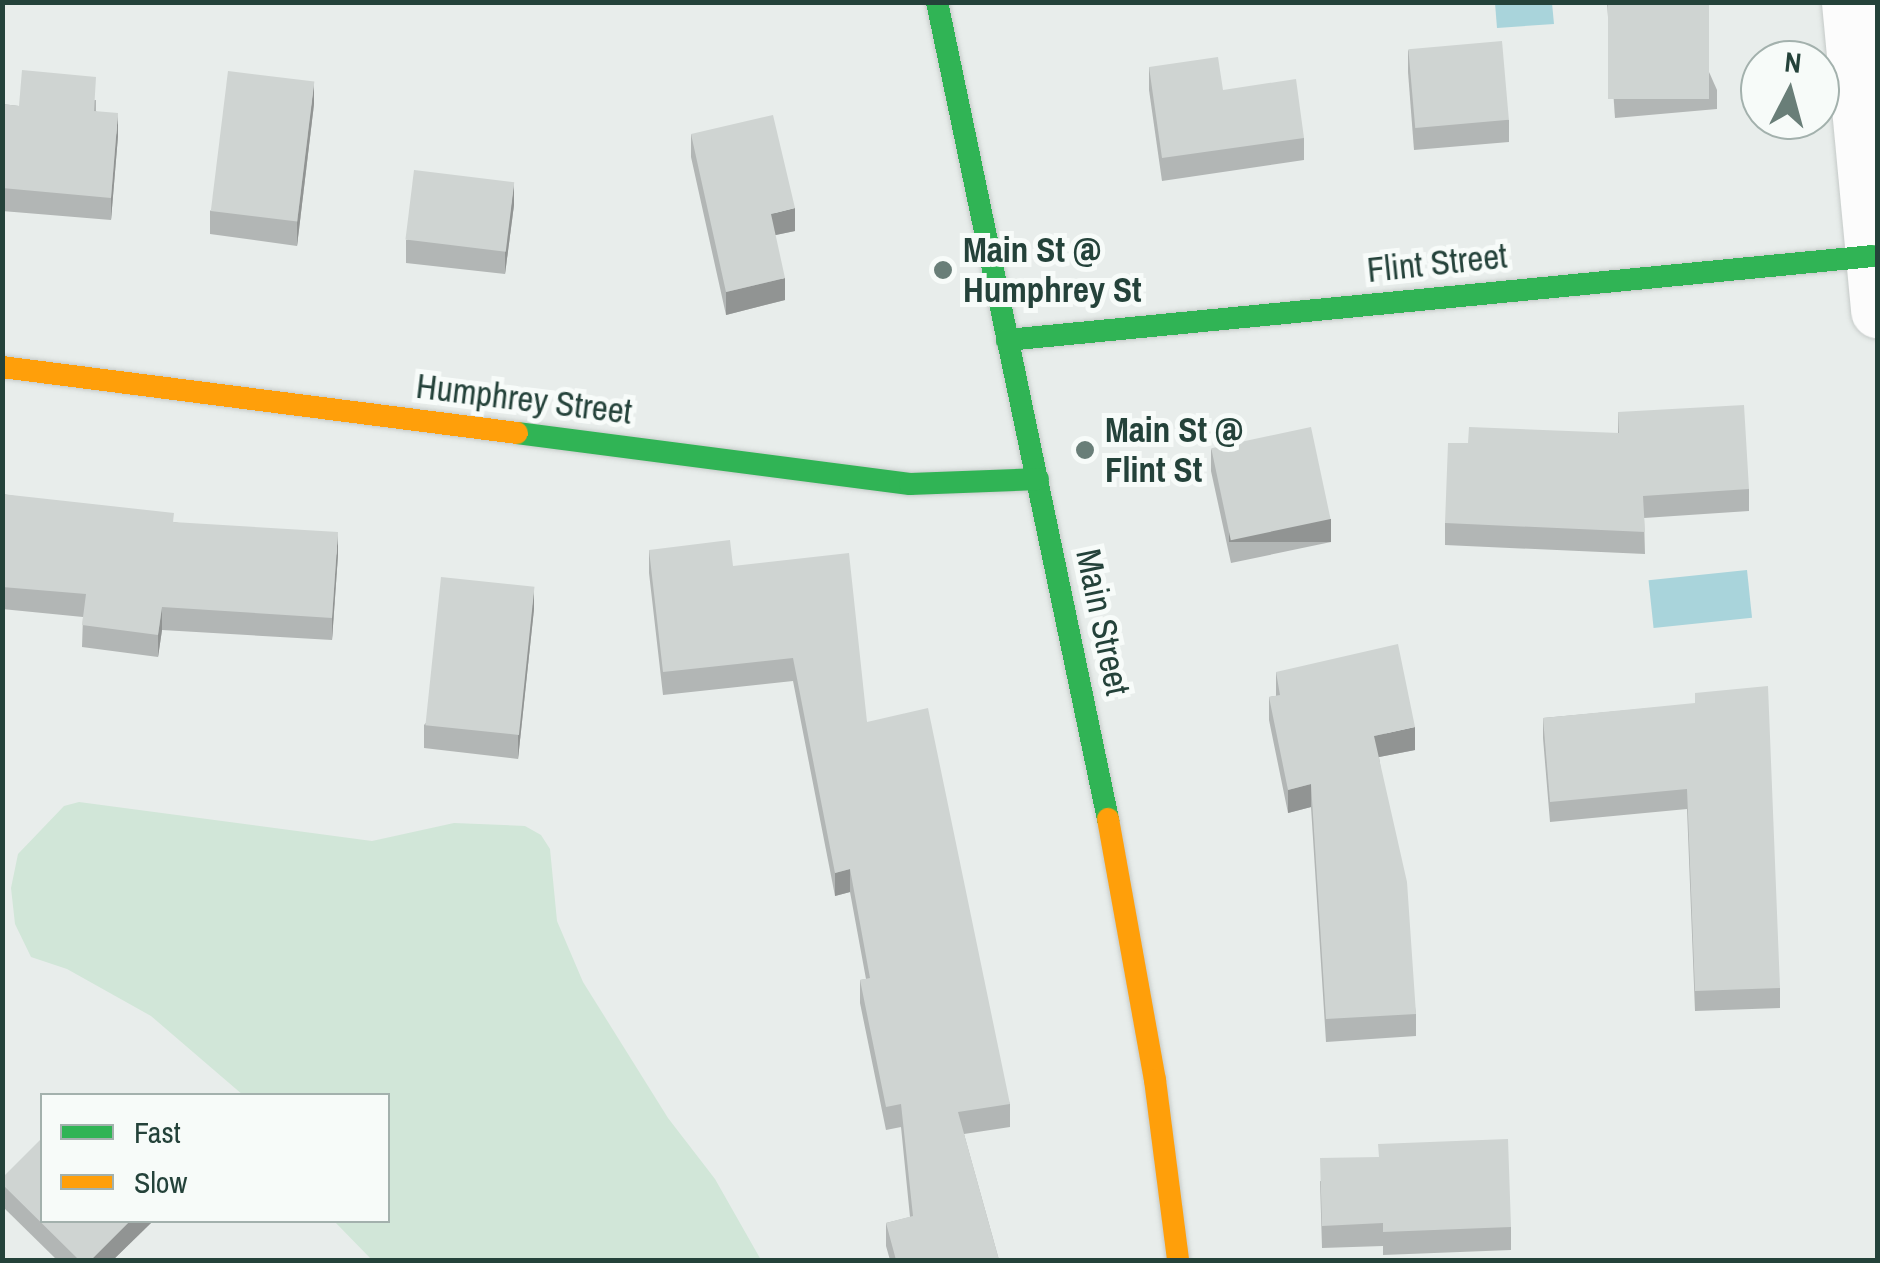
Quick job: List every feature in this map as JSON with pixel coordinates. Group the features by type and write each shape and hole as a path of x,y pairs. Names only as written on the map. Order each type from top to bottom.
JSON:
{"street":[{"name":"Main Street","path":"936,2 1038,479 1155,1080 1178,1260"},
{"path":"1849,2 1878,311"},
{"name":"Flint Street","path":"1007,340 1873,256"},
{"name":"Humphrey Street","path":"2,367 910,484 1038,479"}],"green space":[{"path":"79,802 372,841 454,823 525,826 541,835 550,849 557,921 583,982 668,1118 715,1179 761,1260 372,1260 336,1223 390,1223 390,1093 241,1093 151,1016 67,969 31,957 15,924 11,888 18,854 64,806"}],"water":[{"path":"1495,3 1552,3 1554,24 1497,28"},
{"path":"1747,570 1752,618 1654,628 1649,580"}],"building":[{"path":"1608,2 1709,2 1709,99 1608,99"},
{"path":"1502,41 1509,120 1415,128 1408,49"},
{"path":"1218,57 1223,90 1296,79 1304,138 1162,158 1149,67"},
{"path":"22,70 96,77 94,111 118,113 111,198 2,188 2,104 19,106"},
{"path":"228,71 314,82 297,222 211,211"},
{"path":"773,115 795,208 771,214 785,278 726,292 691,134"},
{"path":"414,170 514,182 506,252 405,239"},
{"path":"1744,405 1749,489 1643,496 1645,532 1445,523 1448,443 1468,443 1469,427 1619,433 1618,412"},
{"path":"1311,427 1331,519 1231,540 1211,448"},
{"path":"2,494 174,513 173,522 338,532 332,618 162,607 158,635 82,625 86,594 2,587"},
{"path":"730,540 733,566 849,553 867,722 928,708 1010,1104 958,1112 999,1260 896,1260 886,1223 913,1216 901,1104 886,1107 860,980 870,978 850,869 835,873 793,658 663,672 649,550"},
{"path":"441,577 534,587 519,735 425,725"},
{"path":"1398,644 1415,727 1374,736 1407,882 1416,1014 1326,1019 1311,784 1288,790 1269,697 1280,695 1276,672"},
{"path":"1768,686 1780,988 1695,991 1687,789 1550,802 1543,718 1695,703 1695,693"},
{"path":"1508,1139 1511,1227 1383,1232 1383,1223 1322,1226 1320,1158 1379,1157 1378,1144"},
{"path":"40,1140 40,1222 2,1184 2,1178"},
{"path":"42,1223 128,1223 91,1260 79,1260"}],"traffic: fast":[{"path":"937,2 1108,819"},
{"path":"1007,340 1873,256"},
{"path":"517,433 910,484 1038,479"}],"traffic: slow":[{"path":"2,367 517,433"},
{"path":"1108,819 1155,1080 1178,1260"}],"place":[{"name":"Main St @ Humphrey St","path":"943,270"},
{"name":"Main St @ Flint St","path":"1085,450"}]}
